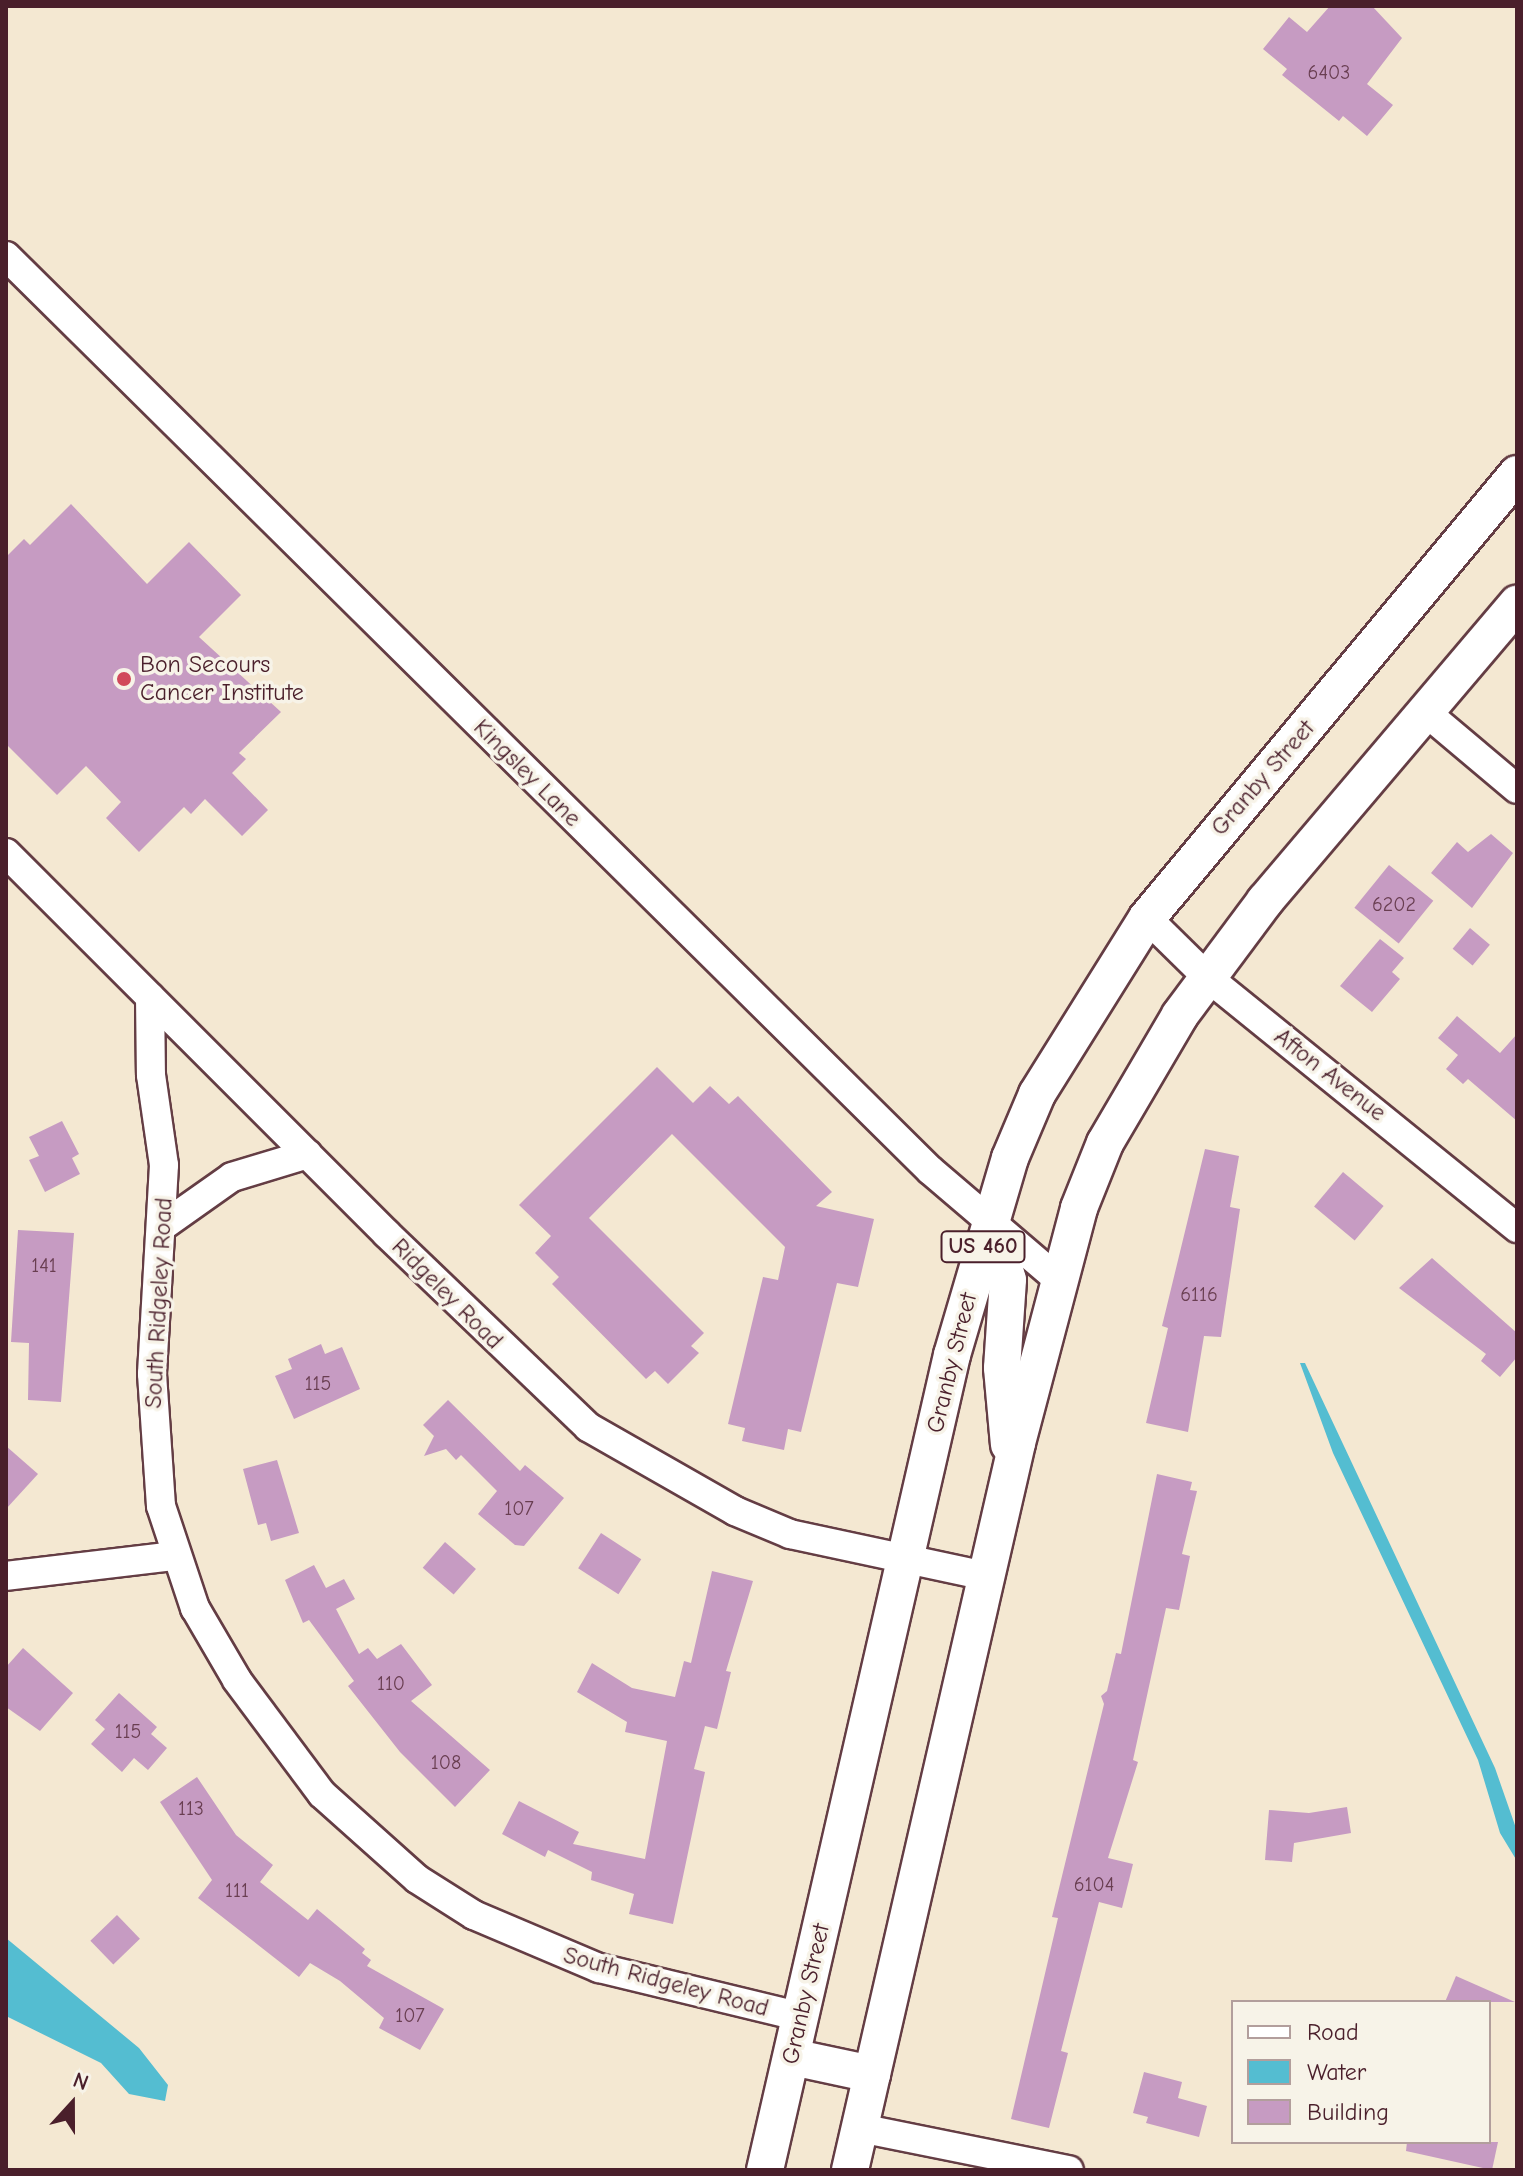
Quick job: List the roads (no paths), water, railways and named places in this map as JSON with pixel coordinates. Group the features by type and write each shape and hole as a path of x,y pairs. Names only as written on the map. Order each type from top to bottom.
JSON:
{"main road":[{"name":"Granby Street","path":"765,2170 952,1355 991,1222 1037,1094 1147,918 1517,474"},
{"name":"US 460","path":"850,2170 1011,1467 1059,1280 1105,1143 1137,1082 1207,977 1310,847 1428,714 1517,604"},
{"path":"991,1222 1008,1280 1002,1368 1011,1467"},
{"path":"792,2057 872,2074"}],"street":[{"name":"Kingsley Lane","path":"6,256 731,975 991,1222 1059,1280"},
{"path":"1428,714 1517,789"},
{"name":"Ridgeley Road","path":"6,853 588,1427 735,1511 790,1534 986,1576"},
{"name":"Afton Avenue","path":"1147,918 1207,977 1517,1228"},
{"name":"South Ridgeley Road","path":"150,997 151,1075 164,1165 164,1225 152,1374 156,1470 174,1556 195,1608 277,1739 322,1794 417,1879 499,1927 599,1968 801,2017"},
{"path":"164,1225 232,1177 308,1154"},
{"path":"6,1576 174,1556"},
{"path":"860,2128 1069,2170"}],"water":[{"path":"1300,1363 1305,1363 1495,1768 1517,1831 1517,1861 1500,1833 1478,1760 1333,1453"},
{"path":"6,1938 139,2048 168,2085 165,2101 129,2094 101,2063 6,2016"}],"place":[{"name":"Bon Secours Cancer Institute","path":"124,679"}]}
